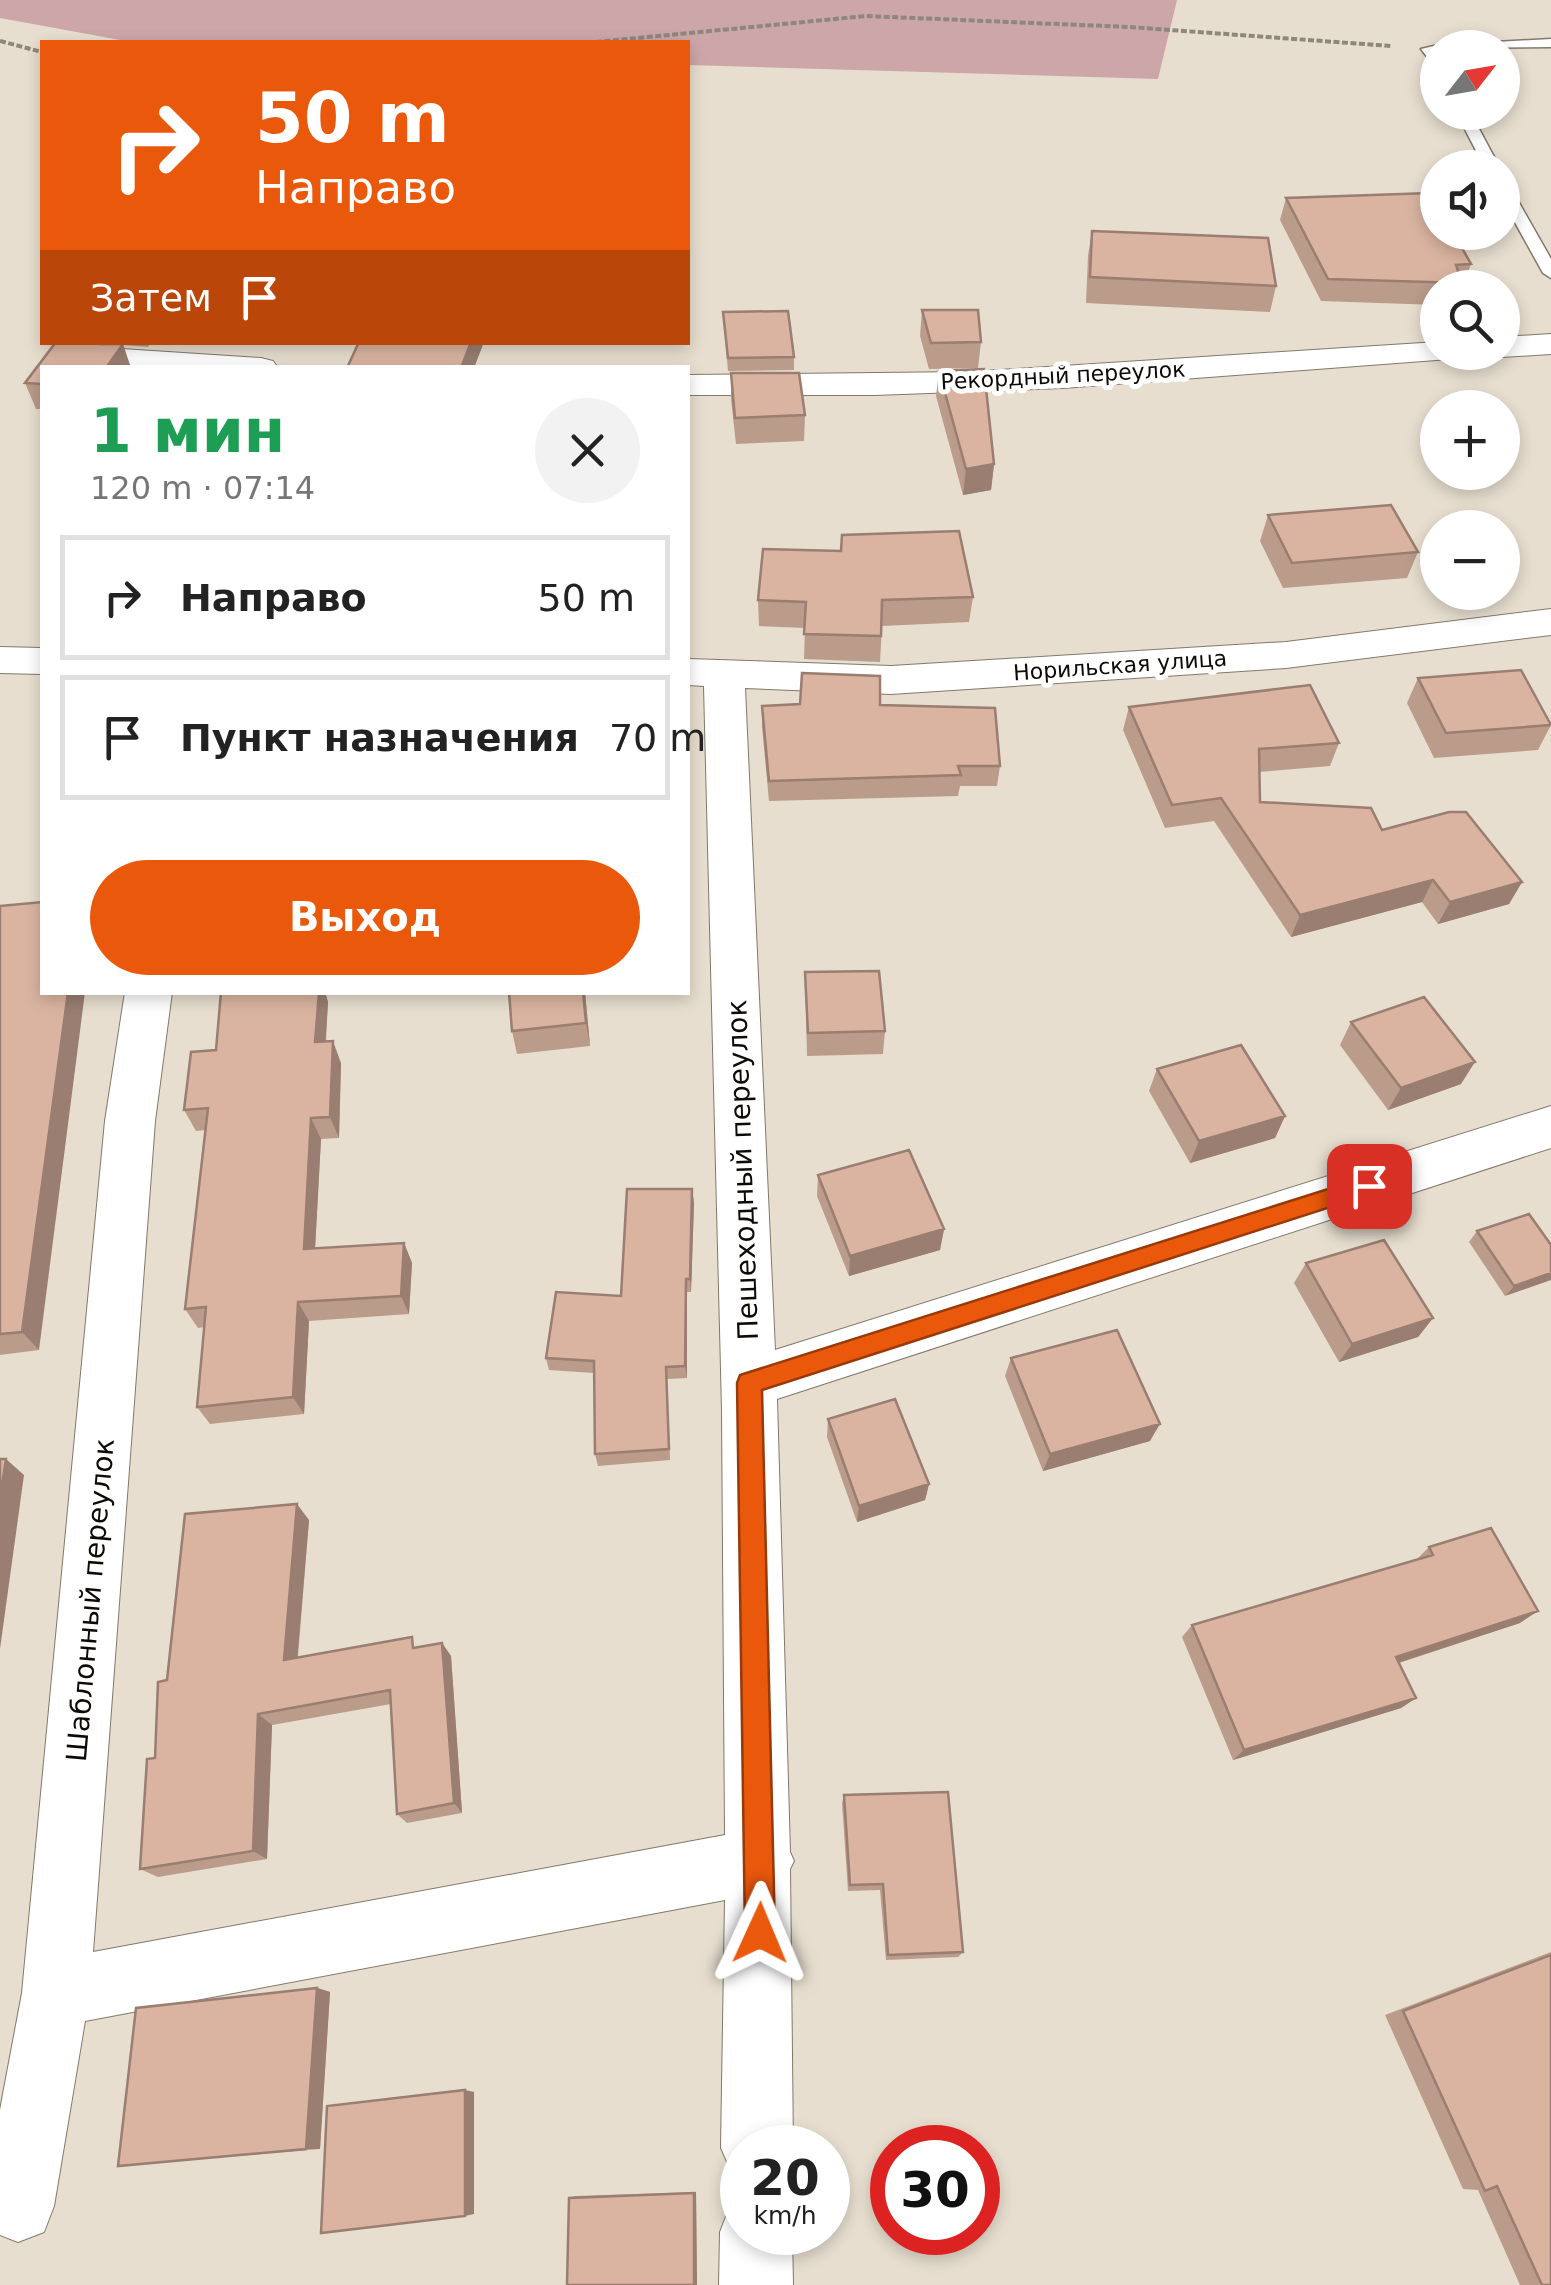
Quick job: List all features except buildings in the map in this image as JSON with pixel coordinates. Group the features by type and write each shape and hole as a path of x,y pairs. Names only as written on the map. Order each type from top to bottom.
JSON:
{"street":[{"path":"1520,347 1551,344"},
{"name":"Рекордный переулок","path":"690,385 784,388 1063,376 1420,353"},
{"path":"122,360 209,365"},
{"name":"Норильская улица","path":"706,672 891,680 1286,655 1551,622"},
{"path":"0,660 40,661"},
{"name":"Пешеходный переулок","path":"706,672 749,1383 761,1861 757,2125"},
{"name":"Шаблонный переулок","path":"18,2206 56,1993 130,1121 150,995"},
{"path":"749,1383 1551,1127"},
{"path":"56,1993 761,1861"},
{"path":"756,2255 756,2285"}],"lane":[{"path":"1520,45 1551,43"},
{"path":"1520,217 1551,272"}],"path":[{"path":"617,40 866,16 1129,27 1420,48"},
{"path":"0,41 40,51"}],"shaded area":[{"path":"0,0 1177,0 1158,79 690,65 690,40 120,40 0,18"}],"route":[{"path":"760,1933 749,1383 1369,1186"}]}
